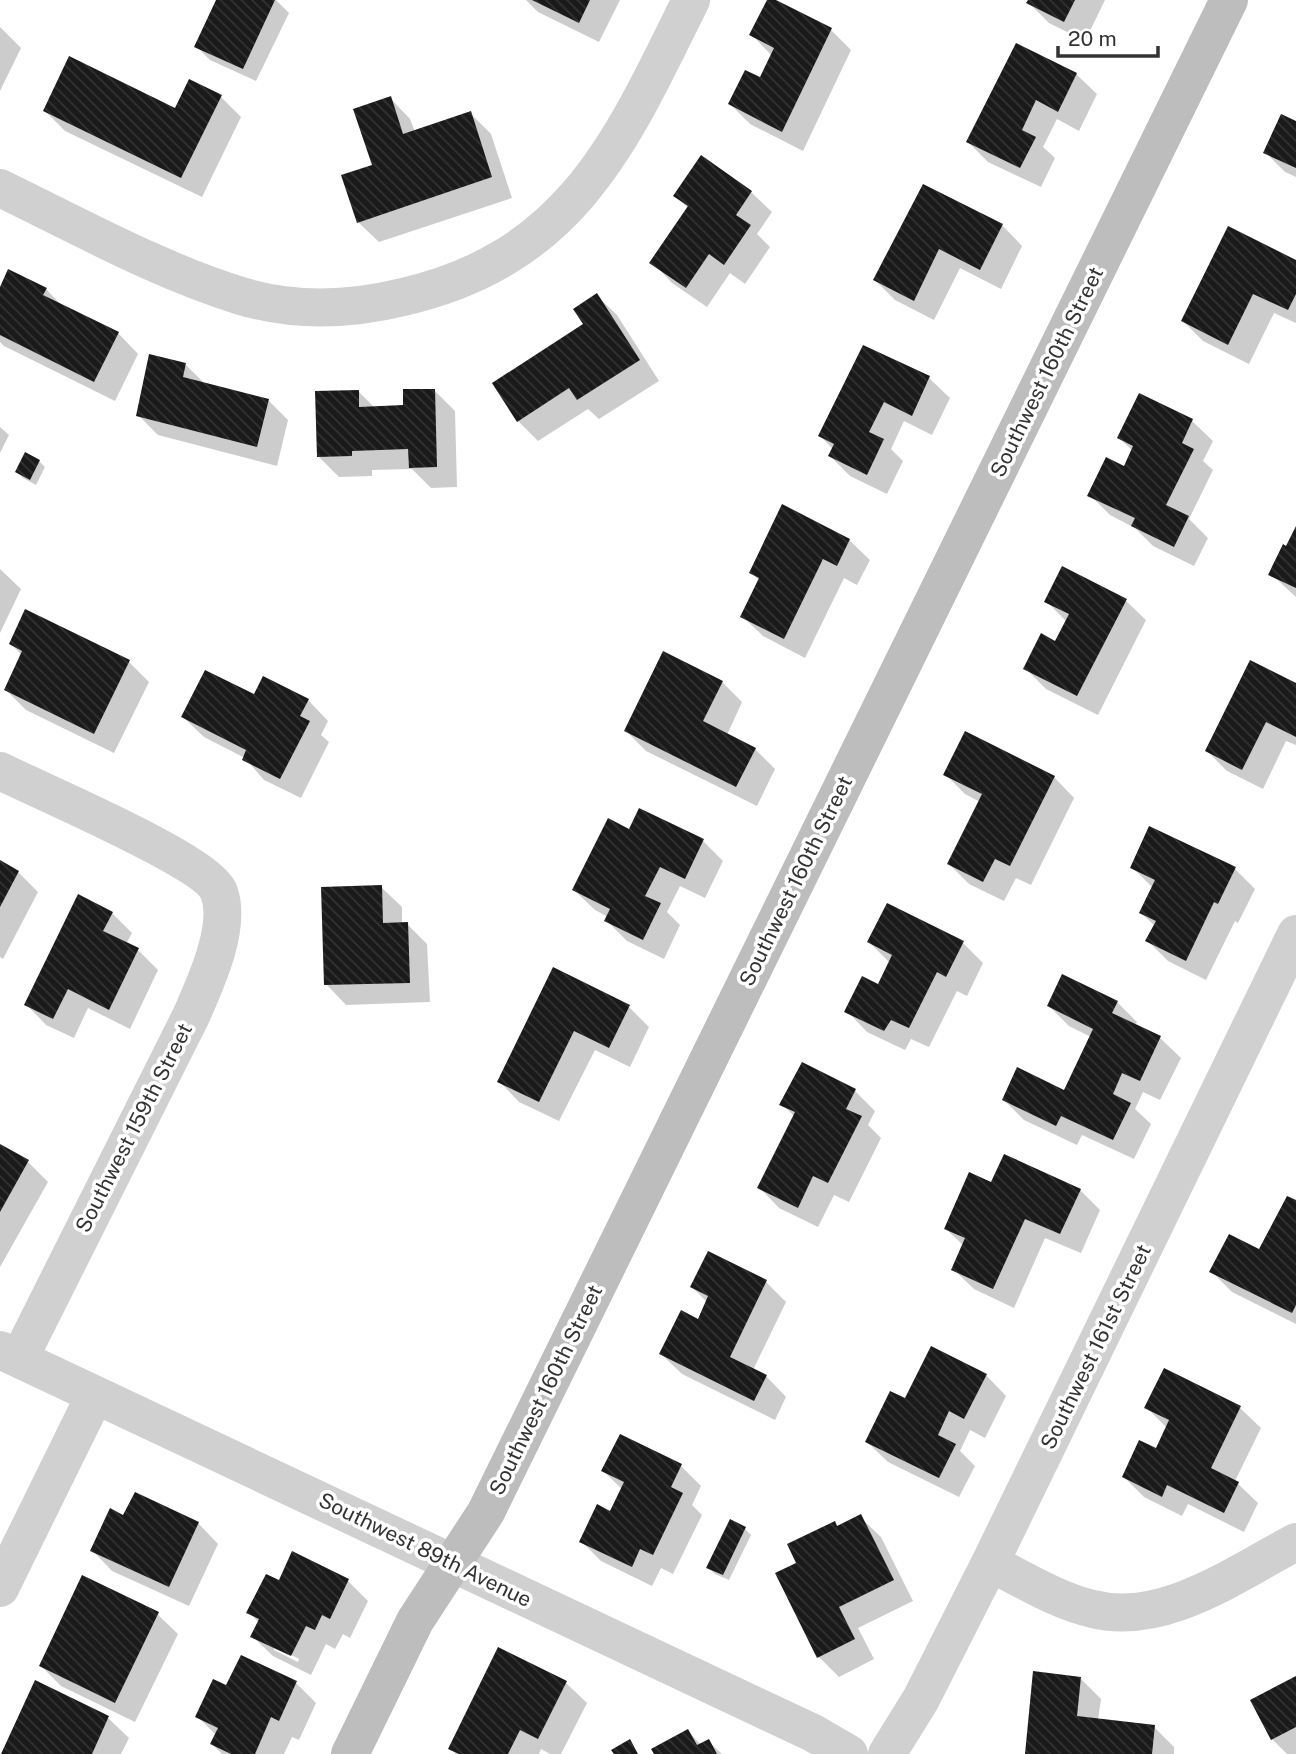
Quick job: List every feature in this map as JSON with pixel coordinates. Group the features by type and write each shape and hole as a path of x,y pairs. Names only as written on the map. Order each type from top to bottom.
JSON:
{"street":[{"path":"0,188 188,276 254,299 287,306 331,308 383,302 435,290 469,278 504,259 544,230 576,198 606,161 629,124 691,0"},
{"name":"Southwest 160th Street","path":"350,1754 415,1621 486,1512 1229,0"},
{"name":"Southwest 159th Street","path":"0,771 167,851 199,870 218,890 223,915 215,952 200,994 10,1354"},
{"name":"Southwest 161st Street","path":"887,1754 922,1699 990,1563 1296,934"},
{"name":"Southwest 89th Avenue","path":"10,1354 813,1733 849,1754"},
{"path":"0,1588 95,1395"},
{"path":"990,1563 1065,1599 1093,1609 1117,1613 1161,1608 1199,1594 1296,1542"}],"building":[{"path":"216,0 275,0 243,69 194,47"},
{"path":"532,0 590,0 579,23"},
{"path":"767,0 776,0 832,28 782,132 728,104 745,70 760,77 774,48 749,35"},
{"path":"1028,0 1075,0 1064,22 1026,3"},
{"path":"1016,43 1077,73 1058,112 1036,100 1022,130 1036,137 1020,168 966,142"},
{"path":"69,56 175,108 189,79 222,95 181,178 43,111"},
{"path":"391,96 403,134 471,111 492,177 357,223 341,175 372,165 353,109"},
{"path":"1281,114 1296,121 1296,168 1263,153"},
{"path":"701,155 752,191 736,215 751,225 724,265 709,254 686,288 649,263 688,206 673,196"},
{"path":"923,184 1003,224 980,270 939,249 914,301 873,280"},
{"path":"1228,226 1296,260 1296,294 1288,310 1253,294 1228,345 1181,321"},
{"path":"8,269 47,288 43,295 119,332 94,382 0,335 0,287"},
{"path":"597,293 640,360 577,400 569,388 517,422 492,383 583,324 573,309"},
{"path":"863,345 930,376 912,416 884,402 869,432 884,439 867,475 828,456 834,444 818,436"},
{"path":"149,354 186,363 183,377 269,399 257,447 136,416"},
{"path":"403,389 435,389 437,467 409,468 408,449 352,451 352,456 317,457 315,391 359,390 359,407 403,405"},
{"path":"1139,393 1193,419 1182,443 1194,449 1166,505 1189,516 1174,547 1131,526 1135,518 1087,496 1106,457 1124,466 1133,446 1117,438"},
{"path":"25,452 40,460 30,480 15,472"},
{"path":"782,504 850,539 837,566 823,559 784,639 740,617 759,578 749,573"},
{"path":"1296,526 1296,588 1268,575 1283,544 1286,546"},
{"path":"1062,566 1127,599 1077,696 1023,669 1041,633 1055,641 1069,614 1044,602"},
{"path":"25,609 130,660 94,734 4,690 22,651 9,644"},
{"path":"663,651 723,681 703,721 756,748 736,787 624,731"},
{"path":"1250,660 1296,683 1296,737 1266,722 1242,770 1205,751"},
{"path":"205,670 254,694 263,676 309,699 300,716 310,721 280,779 242,760 246,750 181,717"},
{"path":"965,731 1055,776 1010,866 995,859 983,882 947,864 982,794 943,775"},
{"path":"639,808 704,839 685,879 660,867 645,896 661,903 643,940 604,921 610,909 572,890 608,818 629,829"},
{"path":"1149,826 1236,867 1218,904 1214,902 1186,961 1145,941 1156,921 1139,913 1155,880 1130,868"},
{"path":"0,860 19,871 0,907"},
{"path":"382,885 383,923 408,922 410,983 324,985 321,887"},
{"path":"78,894 113,912 103,931 139,948 109,1010 68,989 53,1019 24,1005"},
{"path":"887,903 964,941 946,977 937,972 909,1028 891,1020 884,1031 844,1012 862,976 878,984 892,955 867,942"},
{"path":"553,967 630,1005 609,1048 574,1031 539,1102 497,1082"},
{"path":"1062,974 1118,1001 1112,1013 1161,1036 1140,1081 1122,1073 1113,1094 1131,1103 1113,1140 1061,1116 1056,1126 1002,1100 1017,1067 1064,1090 1093,1029 1047,1006"},
{"path":"802,1062 856,1089 846,1109 862,1116 828,1183 813,1176 798,1208 757,1188 795,1112 779,1105"},
{"path":"0,1144 29,1160 0,1212"},
{"path":"1004,1154 1081,1189 1060,1234 1025,1219 993,1289 951,1270 965,1238 944,1229 969,1172 991,1182"},
{"path":"1287,1196 1296,1200 1296,1305 1292,1313 1209,1272 1229,1234 1259,1249"},
{"path":"708,1251 767,1280 730,1357 767,1375 754,1401 659,1354 681,1310 698,1319 708,1296 690,1287"},
{"path":"931,1346 987,1374 964,1419 949,1411 938,1435 956,1444 939,1478 865,1442 890,1391 905,1398"},
{"path":"1164,1368 1241,1406 1211,1468 1239,1482 1224,1513 1167,1485 1162,1497 1122,1477 1139,1440 1156,1448 1169,1420 1144,1408"},
{"path":"620,1434 682,1464 671,1487 683,1493 653,1555 640,1549 632,1567 579,1542 597,1504 610,1511 624,1482 601,1471"},
{"path":"135,1492 199,1522 169,1587 90,1551 110,1508 123,1515"},
{"path":"861,1514 894,1580 839,1607 855,1639 817,1658 775,1573 796,1563 787,1544 835,1521 837,1526"},
{"path":"730,1519 746,1527 723,1575 706,1568"},
{"path":"292,1551 349,1579 330,1619 322,1615 315,1630 306,1626 291,1656 250,1637 259,1619 246,1613 266,1574 279,1580"},
{"path":"82,1575 159,1612 115,1703 39,1666"},
{"path":"498,1647 567,1681 538,1739 520,1730 508,1754 459,1754 448,1749"},
{"path":"241,1655 297,1681 279,1721 271,1717 255,1754 231,1754 210,1744 218,1728 195,1717 213,1679 226,1685"},
{"path":"1033,1671 1081,1677 1077,1716 1155,1725 1152,1754 1025,1754"},
{"path":"1296,1676 1296,1727 1271,1740 1250,1700"},
{"path":"35,1680 109,1716 92,1754 1,1754"},
{"path":"688,1729 697,1745 709,1739 717,1754 654,1754 651,1749"},
{"path":"630,1739 638,1754 614,1754 611,1750"}]}
